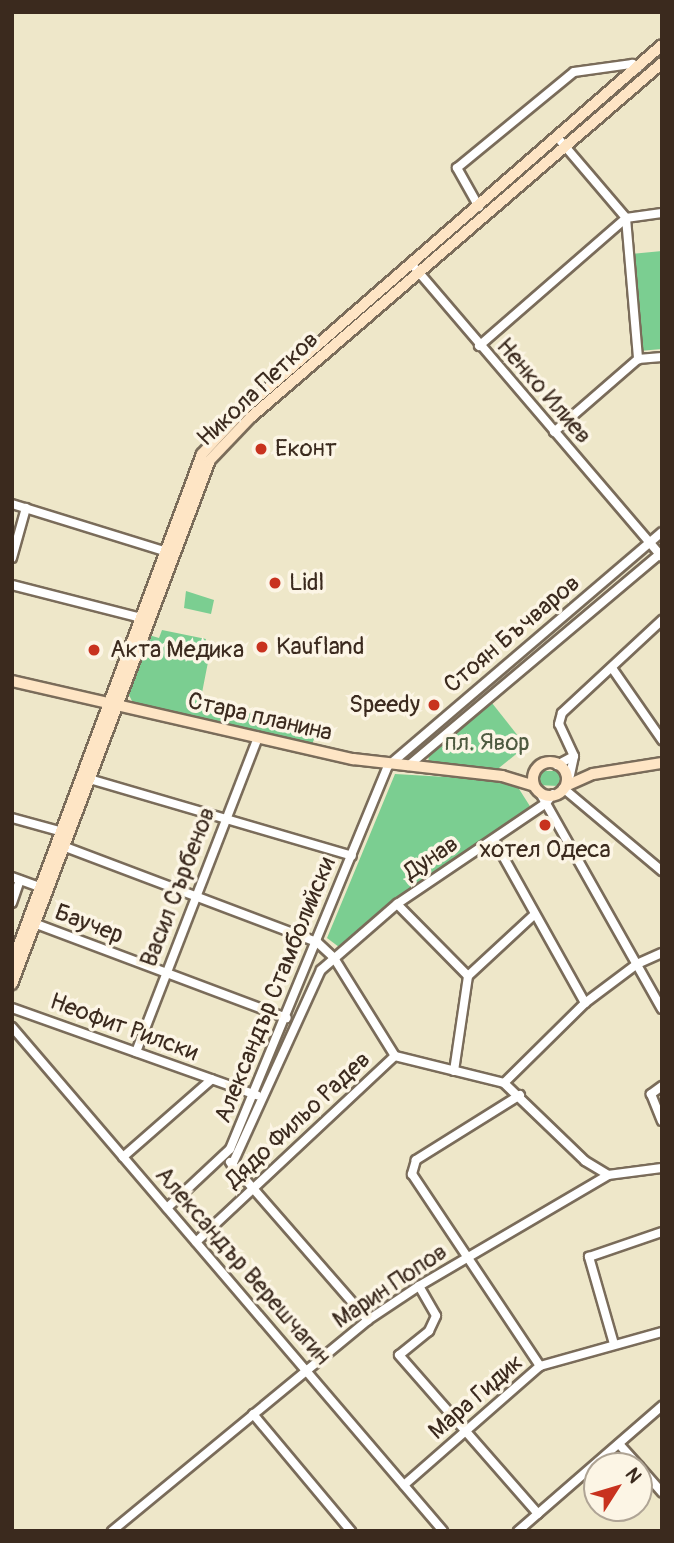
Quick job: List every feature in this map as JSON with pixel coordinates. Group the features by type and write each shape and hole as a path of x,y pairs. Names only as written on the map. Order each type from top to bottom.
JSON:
{"main road":[{"name":"Никола Петков","path":"170,553 194,470 214,439 661,49"},
{"name":"Никола Петков","path":"12,963 31,923 115,706 170,553 210,460 251,417 421,275 662,63"},
{"name":"Стара планина","path":"12,681 388,766 502,776 557,765"},
{"path":"557,765 563,784 593,774 662,763"},
{"path":"533,771 535,788"},
{"name":"Стара планина","path":"502,776 535,788 563,784"},
{"name":"Никола Петков","path":"12,984 40,887 61,845"}],"street":[{"path":"479,207 457,168 574,72 632,64 638,68"},
{"path":"558,138 626,218 638,359"},
{"path":"480,346 626,218 662,213"},
{"name":"Ненко Илиев","path":"412,264 661,554"},
{"path":"554,432 638,359 662,357"},
{"path":"12,504 170,553"},
{"path":"12,558 26,508"},
{"name":"Стоян Бъчваров","path":"388,766 662,532"},
{"name":"Стоян Бъчваров","path":"405,768 661,554"},
{"path":"12,584 145,620"},
{"path":"662,620 614,660 612,668 559,719 574,756 563,784 637,964 662,1009"},
{"path":"612,668 662,740"},
{"name":"Васил Сърбенов","path":"136,1052 224,818 258,737"},
{"path":"557,765 574,756"},
{"name":"Александър Стамболийски","path":"232,1165 314,941 388,766"},
{"path":"86,778 352,856"},
{"path":"563,784 662,871"},
{"name":"Дунав","path":"334,958 397,904 494,840 563,784"},
{"path":"12,818 66,832"},
{"path":"494,840 585,1003"},
{"path":"61,845 314,941 334,958 395,1056 504,1083 520,1095 585,1161 608,1175 662,1168"},
{"path":"12,903 16,879 40,887"},
{"path":"397,904 468,976"},
{"path":"454,1071 468,976 535,914"},
{"name":"Баучер","path":"31,923 294,1021"},
{"path":"504,1083 585,1003 637,964 662,953"},
{"name":"Александър Стамболийски","path":"167,1209 225,1156 258,1096 317,975 334,958"},
{"name":"Неофит Рилски","path":"12,1008 258,1096"},
{"path":"15,1030 20,1019 27,1013"},
{"name":"Александър Верешчагин","path":"15,1030 443,1531"},
{"name":"Дядо Фильо Радев","path":"197,1242 395,1056"},
{"path":"123,1157 212,1079"},
{"path":"662,1086 651,1094 662,1121"},
{"path":"520,1095 412,1165 412,1174 540,1366"},
{"path":"225,1156 368,1320"},
{"name":"Марин Попов","path":"112,1531 368,1320 419,1286 608,1175"},
{"path":"614,1344 589,1257 662,1232"},
{"path":"419,1286 436,1317 429,1331 399,1355 463,1432 538,1514"},
{"name":"Мара Гидик","path":"404,1485 540,1366 662,1332"},
{"path":"518,1531 662,1406"},
{"path":"253,1414 351,1531"},
{"path":"619,1444 626,1452"}],"green space":[{"path":"662,251 662,349 639,351 631,254"},
{"path":"186,591 214,600 211,614 184,608"},
{"path":"162,630 206,639 202,655 209,657 200,703 319,728 312,744 133,703 128,693 149,635 159,638"},
{"name":"пл. Явор","path":"492,703 526,746 494,772 428,764 429,754"},
{"path":"541,771 559,771 563,781 558,786 538,785 535,780"},
{"path":"395,774 514,781 533,811 395,900 343,950 327,938"}],"place":[{"name":"Еконт","path":"261,449"},
{"name":"Lidl","path":"275,583"},
{"name":"Kaufland","path":"262,647"},
{"name":"Акта Медика","path":"94,650"},
{"name":"Speedy","path":"434,705"},
{"name":"хотел Одеса","path":"545,825"}]}
